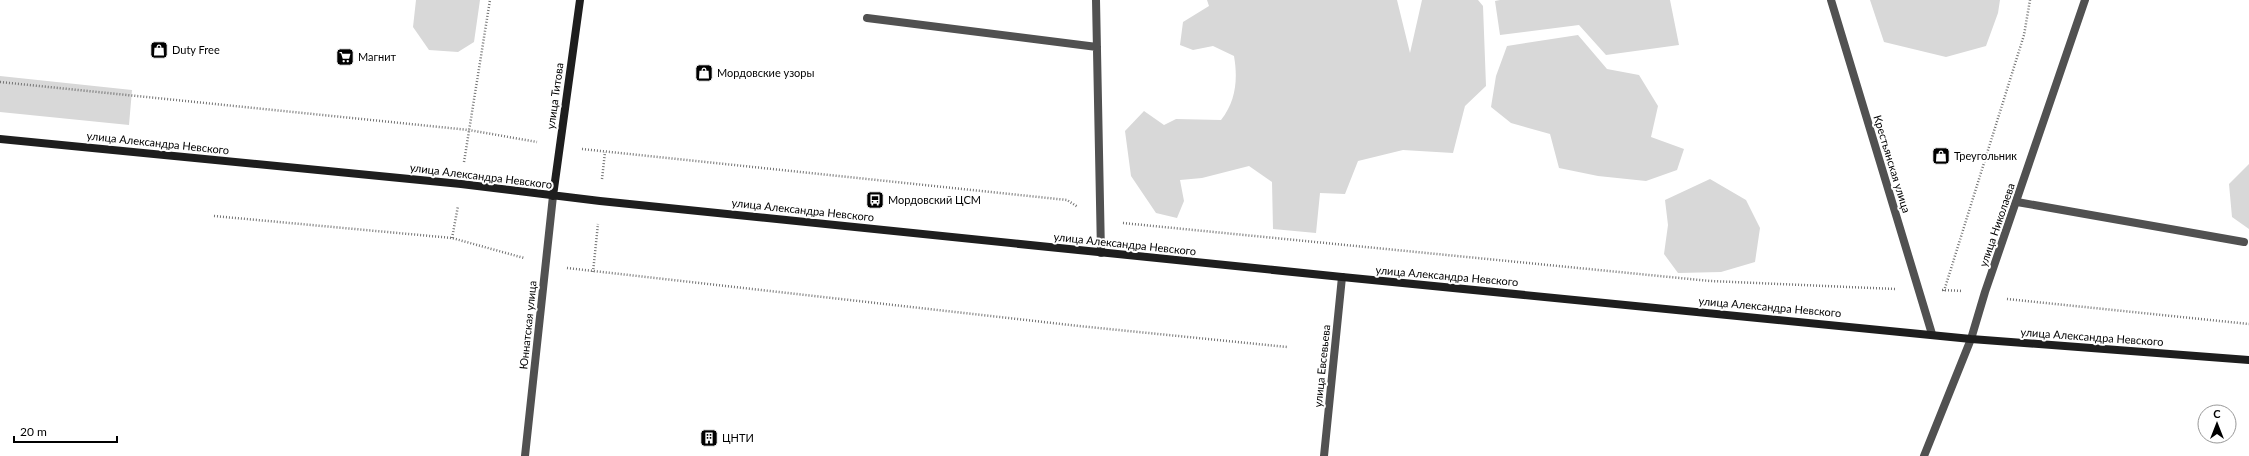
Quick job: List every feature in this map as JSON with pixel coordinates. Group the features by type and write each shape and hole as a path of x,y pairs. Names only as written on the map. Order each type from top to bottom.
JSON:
{"main road":[{"name":"улица Титова","path":"553,196 580,0"},
{"name":"улица Александра Невского","path":"0,139 461,184 553,196 1101,253 1971,339 2249,360"}],"street":[{"path":"1096,0 1101,253"},
{"name":"Крестьянская улица","path":"1831,0 1932,334"},
{"name":"улица Николаева","path":"1924,456 1971,339 1985,292 2085,0"},
{"path":"867,18 1097,47"},
{"name":"Юннатская улица","path":"525,456 553,196"},
{"path":"2017,202 2244,242"},
{"name":"улица Евсевьева","path":"1324,456 1342,277"}],"path":[{"path":"452,238 490,0"},
{"path":"1942,298 2024,35 2030,0"},
{"path":"0,82 469,130 560,146 1067,200 1100,221 1710,281 1985,292 2011,300 2249,324"},
{"path":"214,216 452,238 545,264 601,273 1079,326 1286,347"}],"shaded area":[{"path":"416,0 480,0 474,42 458,52 429,50 413,27"},
{"path":"1207,0 1397,0 1410,53 1422,0 1478,0 1483,6 1486,86 1465,106 1453,153 1403,150 1358,161 1345,194 1320,193 1316,233 1273,229 1272,182 1249,166 1202,178 1180,180 1184,201 1177,218 1156,213 1131,176 1125,131 1144,111 1164,125 1176,119 1221,120 1226,113 1235,90 1236,73 1234,56 1213,46 1193,50 1180,45 1183,22 1209,6"},
{"path":"1670,0 1679,45 1606,55 1579,25 1500,35 1495,1"},
{"path":"1870,0 2000,0 1998,13 1986,46 1946,57 1884,42"},
{"path":"1578,35 1607,69 1639,75 1658,106 1651,137 1684,149 1677,170 1646,181 1598,176 1559,168 1550,134 1511,123 1491,107 1496,76 1507,46"},
{"path":"0,76 132,90 129,125 0,112"},
{"path":"2249,164 2249,229 2232,217 2229,184"},
{"path":"1710,179 1746,200 1760,228 1755,262 1721,272 1678,273 1664,254 1668,225 1665,200"}],"place":[{"name":"Duty Free","path":"159,50"},
{"name":"Магнит","path":"345,57"},
{"name":"Мордовские узоры","path":"704,73"},
{"name":"Треугольник","path":"1941,156"},
{"name":"Мордовский ЦСМ","path":"875,200"},
{"name":"ЦНТИ","path":"709,438"}]}
